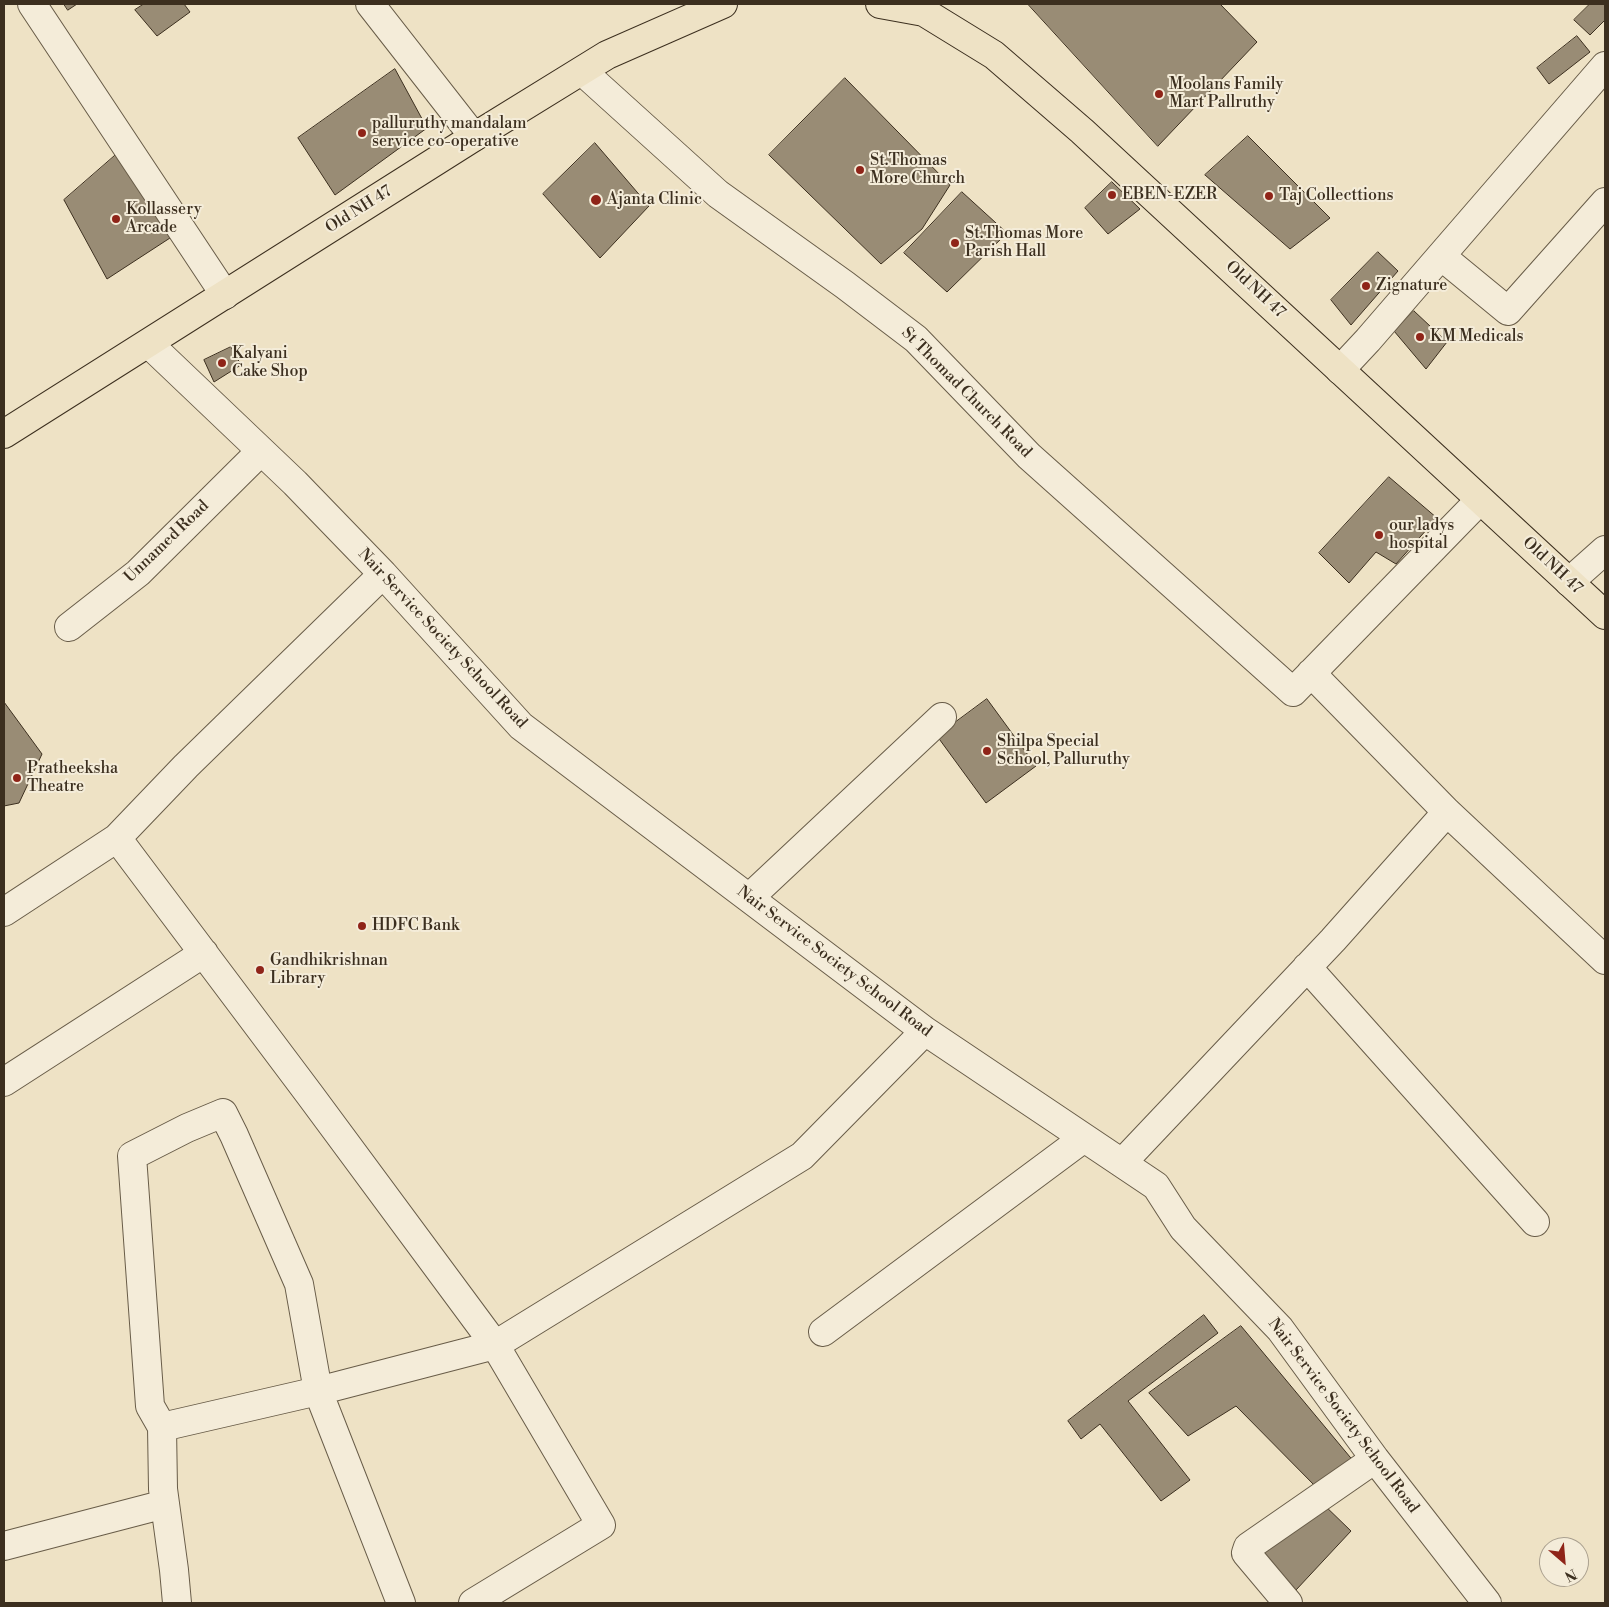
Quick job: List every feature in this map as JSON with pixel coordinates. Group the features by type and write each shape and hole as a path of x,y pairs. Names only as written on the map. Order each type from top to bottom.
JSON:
{"main road":[{"name":"Old NH 47","path":"4,434 474,137 607,56 724,4"},
{"name":"Old NH 47","path":"880,4 924,12 994,55 1082,131 1605,615"}],"street":[{"path":"32,4 226,295"},
{"path":"370,4 474,137"},
{"path":"1340,370 1605,66"},
{"name":"St Thomad Church Road","path":"582,71 718,194 845,284 916,339 1029,456 1302,682 1447,812 1605,960"},
{"path":"1441,256 1508,311 1605,202"},
{"name":"Nair Service Society School Road","path":"149,344 294,483 383,574 521,726 925,1031 1156,1186 1183,1228 1280,1328 1375,1459 1484,1602"},
{"name":"Unnamed Road","path":"69,627 138,573 261,451"},
{"path":"1302,682 1480,500"},
{"path":"1569,582 1605,550"},
{"path":"4,912 116,838 186,766 383,574"},
{"path":"749,898 942,717"},
{"path":"1122,1163 1307,967 1447,812"},
{"path":"116,838 204,953 495,1345 601,1525 473,1603"},
{"path":"4,1082 204,953"},
{"path":"1307,967 1535,1222"},
{"path":"162,1427 318,1391 495,1345 802,1156 925,1031"},
{"path":"177,1603 163,1489 162,1427 150,1406 132,1156 187,1128 223,1113 299,1284 318,1391 401,1603"},
{"path":"823,1332 1084,1138"},
{"path":"1288,1603 1246,1553 1248,1547 1375,1459"},
{"path":"4,1546 165,1504"}],"building":[{"path":"64,4 77,4 68,10"},
{"path":"144,4 184,4 190,12 157,36 135,10"},
{"name":"Moolans Family Mart Pallruthy","path":"1028,4 1220,4 1257,42 1158,146"},
{"path":"1590,4 1605,4 1605,20 1590,35 1574,20"},
{"path":"1577,36 1590,52 1549,84 1537,68"},
{"name":"palluruthy mandalam service co-operative","path":"395,69 427,128 335,195 298,138"},
{"name":"St.Thomas More Church","path":"845,78 950,185 922,229 881,264 769,155"},
{"name":"Taj Collecttions","path":"1248,136 1330,218 1290,249 1205,175"},
{"name":"Ajanta Clinic","path":"595,143 649,206 600,258 543,194"},
{"name":"Kollassery Arcade","path":"118,153 170,238 107,279 64,200"},
{"name":"EBEN-EZER","path":"1112,182 1140,209 1108,234 1085,208"},
{"name":"St.Thomas More Parish Hall","path":"962,192 1007,233 947,292 904,253"},
{"name":"Zignature","path":"1378,252 1398,271 1351,325 1331,300"},
{"name":"KM Medicals","path":"1414,311 1447,342 1426,369 1394,331"},
{"name":"Kalyani Cake Shop","path":"231,347 241,365 214,382 204,360"},
{"name":"our ladys hospital","path":"1389,477 1437,518 1396,564 1376,552 1349,583 1319,553"},
{"name":"Shilpa Special School, Palluruthy","path":"987,699 1036,766 986,803 937,736"},
{"name":"Pratheeksha Theatre","path":"4,702 42,754 19,803 4,806"},
{"path":"1204,1315 1218,1333 1128,1401 1190,1480 1161,1501 1100,1424 1081,1439 1068,1421"},
{"path":"1241,1326 1355,1463 1318,1489 1236,1406 1188,1436 1149,1393"},
{"path":"1319,1500 1351,1531 1296,1590 1254,1546"}],"place":[{"name":"Moolans Family Mart Pallruthy","path":"1159,94"},
{"name":"palluruthy mandalam service co-operative","path":"362,133"},
{"name":"St.Thomas More Church","path":"860,170"},
{"name":"EBEN-EZER","path":"1112,195"},
{"name":"Taj Collecttions","path":"1269,196"},
{"name":"Ajanta Clinic","path":"596,200"},
{"name":"Kollassery Arcade","path":"116,219"},
{"name":"St.Thomas More Parish Hall","path":"955,243"},
{"name":"Zignature","path":"1366,286"},
{"name":"KM Medicals","path":"1420,337"},
{"name":"Kalyani Cake Shop","path":"222,363"},
{"name":"our ladys hospital","path":"1379,535"},
{"name":"Shilpa Special School, Palluruthy","path":"987,751"},
{"name":"Pratheeksha Theatre","path":"17,778"},
{"name":"HDFC Bank","path":"362,926"},
{"name":"Gandhikrishnan Library","path":"260,970"}]}
